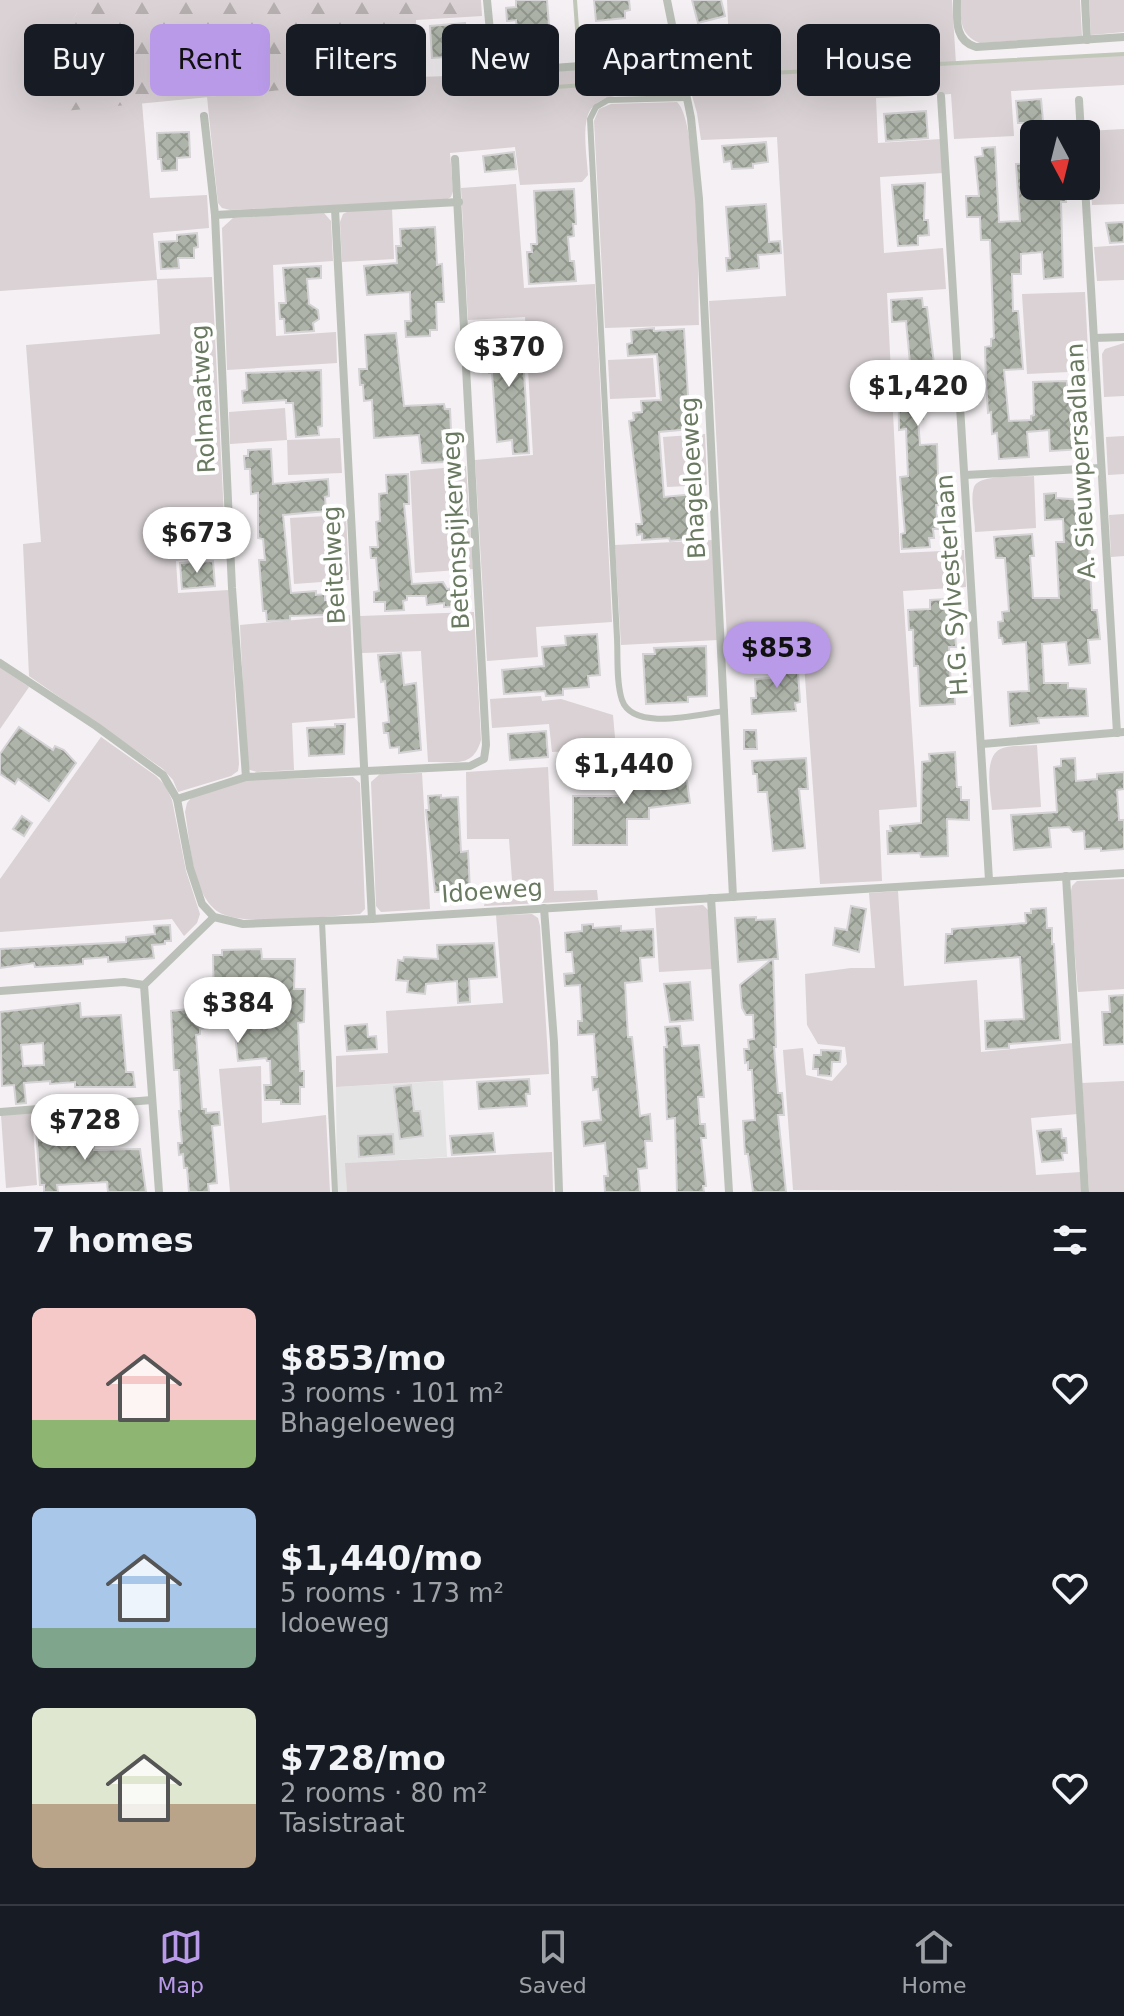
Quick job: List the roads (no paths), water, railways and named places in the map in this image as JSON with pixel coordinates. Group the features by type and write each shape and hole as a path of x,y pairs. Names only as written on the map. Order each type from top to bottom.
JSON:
{"street":[{"path":"487,0 490,45 501,65 513,70 575,66"},
{"name":"Bhageloeweg","path":"667,0 671,24"},
{"path":"957,0 958,27 967,45 990,47 1124,37"},
{"path":"1085,0 1087,40"},
{"name":"H.G. Sylvesterlaan","path":"941,96 989,880"},
{"name":"Bhageloeweg","path":"686,98 699,199 733,897"},
{"path":"1079,100 1080,120"},
{"name":"Rolmaatweg","path":"204,116 215,215 232,588 246,777"},
{"name":"Betonspijkerweg","path":"364,770 470,766 484,759 486,745 455,159"},
{"name":"A. Sieuwpersadlaan","path":"1086,200 1120,733"},
{"path":"215,215 459,202"},
{"name":"Beitelweg","path":"335,209 372,919"},
{"path":"1094,338 1124,337"},
{"path":"965,475 1101,468"},
{"path":"0,663 152,766 171,785 177,799 195,886 202,904 214,917 144,985 159,1192"},
{"path":"982,744 1120,733"},
{"path":"177,799 246,777 364,770"},
{"name":"Idoeweg","path":"214,917 243,924 322,922 1124,873"},
{"path":"1066,876 1085,1192"},
{"path":"711,898 729,1192"},
{"path":"544,908 554,1042 559,1192"},
{"path":"0,991 124,982 144,985"},
{"path":"0,1112 152,1100"}],"lane":[{"path":"686,98 608,100 596,107 590,119 617,638 621,698 626,710 643,718 663,720 725,711"},
{"path":"322,922 335,1192"}],"waterway":[{"path":"575,0 577,24"},
{"path":"781,72 1124,54"},
{"path":"559,87 575,86"}]}
